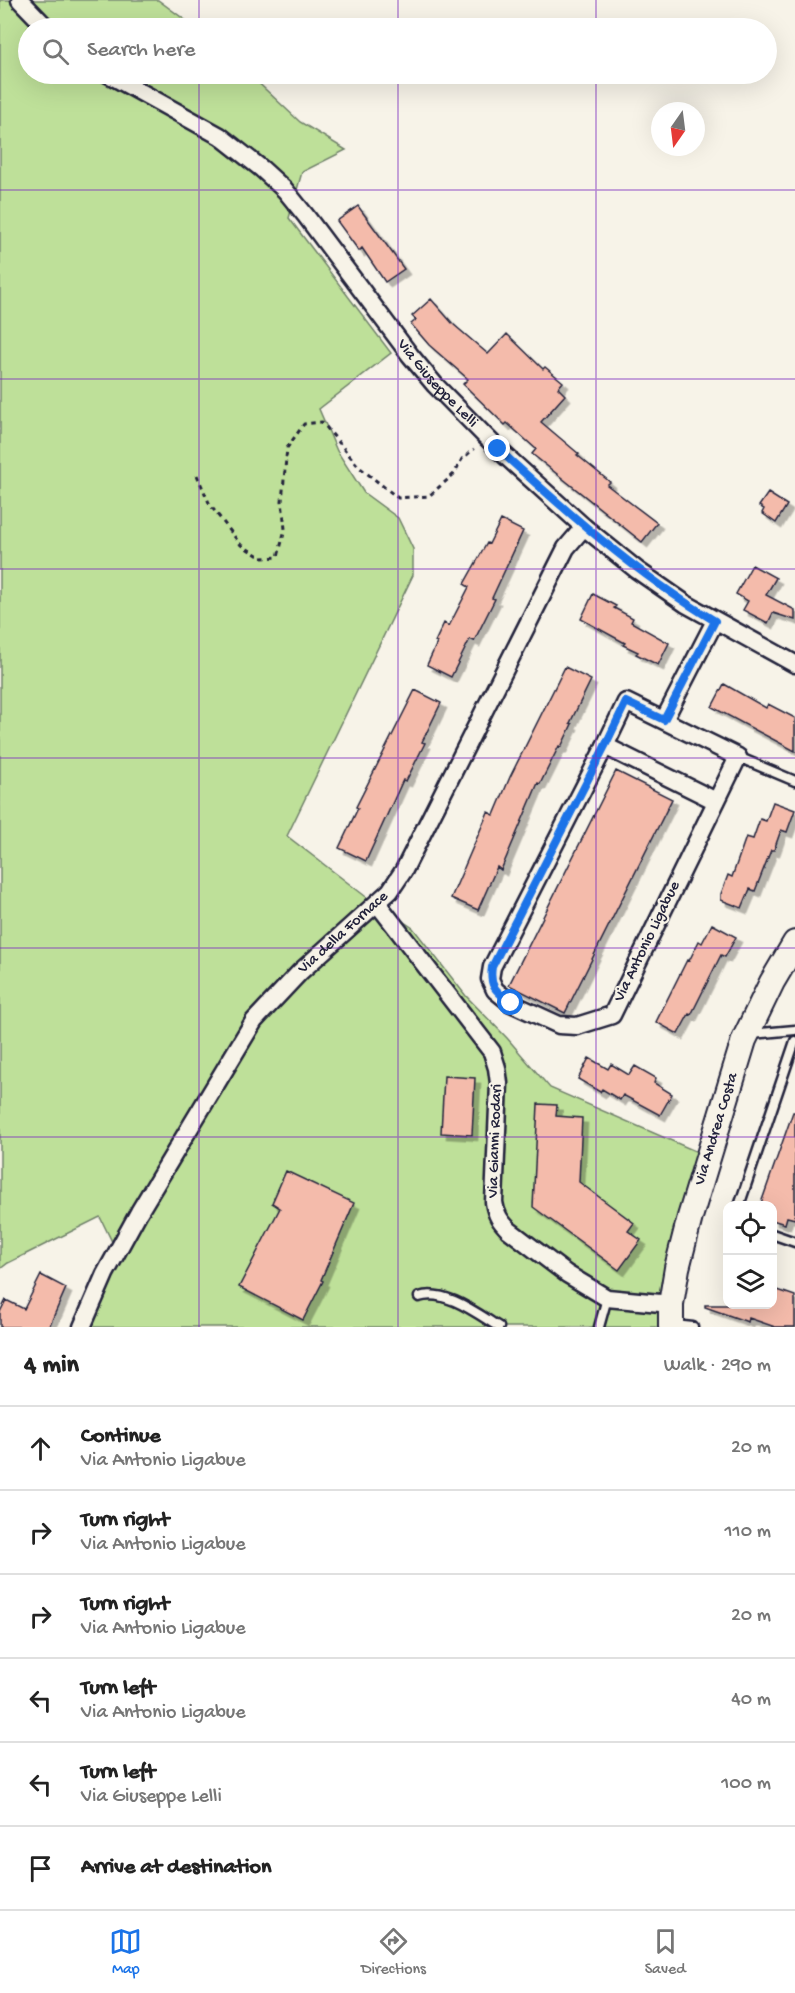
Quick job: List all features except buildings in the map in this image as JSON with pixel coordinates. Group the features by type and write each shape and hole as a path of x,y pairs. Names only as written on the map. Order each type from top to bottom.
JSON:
{"main road":[{"name":"Via Andrea Costa","path":"677,1321 677,1268 690,1217 747,1034 772,982 795,943"}],"street":[{"path":"20,0 37,18"},
{"name":"Via Giuseppe Lelli","path":"126,84 220,136 270,176 306,216 435,385 486,438 584,527 664,589 715,621 795,664"},
{"name":"Via della Fornace","path":"82,1327 105,1274 139,1212 254,1021 300,972 390,891 404,870 566,548 584,527"},
{"path":"664,720 715,621"},
{"name":"Via Antonio Ligabue","path":"626,702 664,720 738,757 612,1015 578,1026 559,1025 511,1003 495,990 490,979 492,967 626,702"},
{"path":"605,746 716,801"},
{"name":"Via Gianni Rodari","path":"377,903 492,1052 498,1068 499,1083 494,1188 496,1214 509,1230 567,1274 607,1299 677,1321"}],"lane":[{"path":"738,757 795,781"},
{"path":"747,1034 795,1030"},
{"path":"742,1201 795,1041"},
{"path":"777,1236 795,1242"},
{"path":"418,1297 439,1296 454,1301 499,1327"},
{"path":"599,1327 607,1299"}],"path":[{"path":"197,475 210,505 241,544 262,558 278,556 285,529 282,501 287,448 304,424 322,422 341,442 359,467 398,498 429,496 454,474 462,459 486,438"}],"green space":[{"path":"0,0 158,0 182,18 18,18 18,84 260,84 300,122 346,150 302,172 289,218 391,353 319,409 337,451 364,493 398,518 413,549 413,575 287,836 365,896 413,928 466,996 507,1038 550,1088 702,1154 673,1327 76,1327 117,1252 100,1217 0,1269"}],"route":[{"path":"498,449 584,527 637,570 715,621 664,720 626,702 492,967 490,979 495,990 511,1003"}]}
